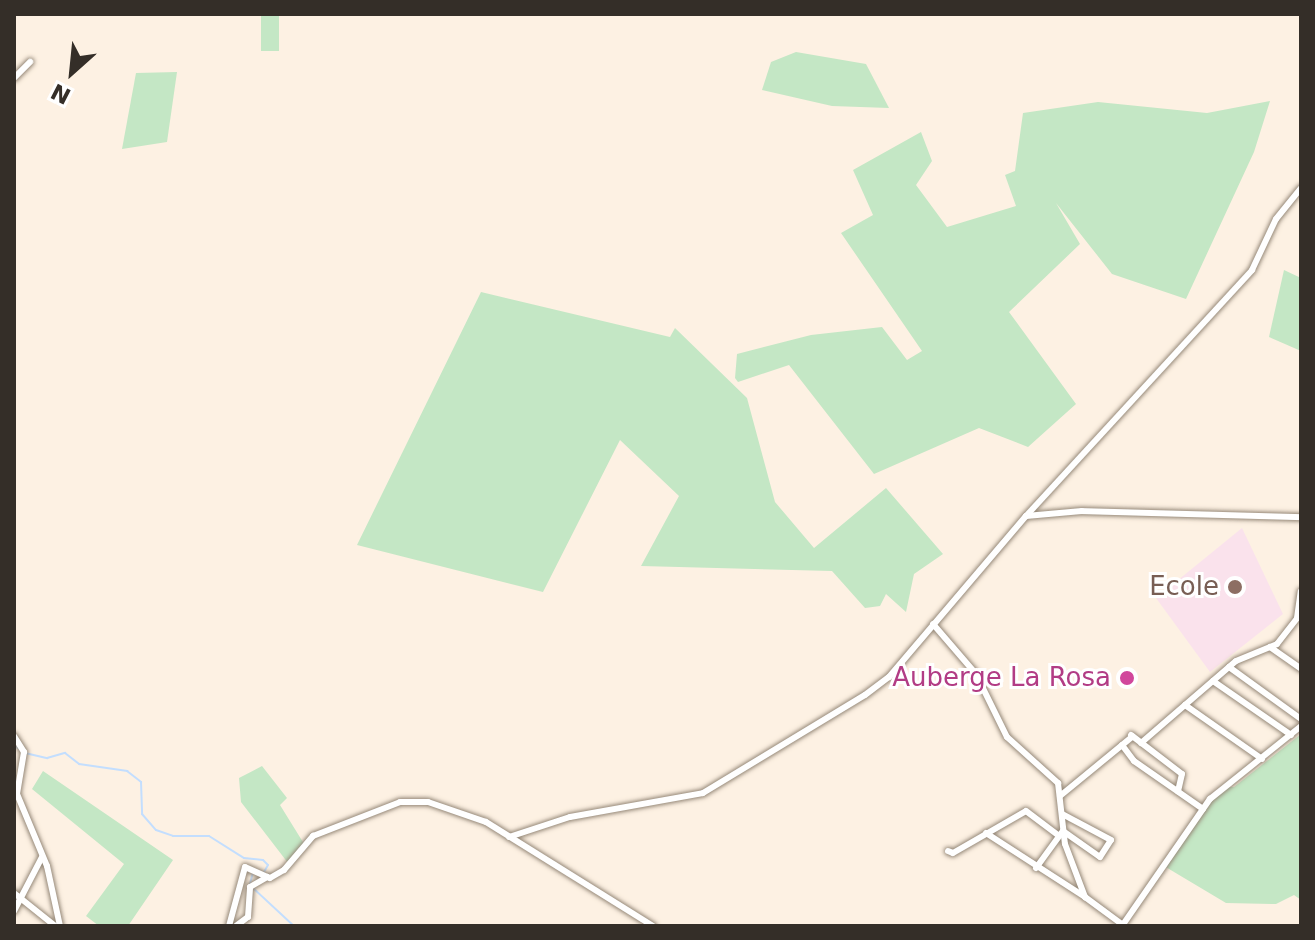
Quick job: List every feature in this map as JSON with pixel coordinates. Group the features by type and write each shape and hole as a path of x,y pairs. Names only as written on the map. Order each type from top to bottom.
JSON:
{"street":[{"path":"14,78 30,62"},
{"path":"509,837 570,817 622,811 716,787 879,685 1026,516 1252,270 1276,219 1301,188"},
{"path":"1026,516 1082,511 1301,517"},
{"path":"1141,743 1229,667 1270,647 1298,623 1301,591"},
{"path":"933,624 976,674 997,725 1058,783 1061,833 1085,897"},
{"path":"1270,647 1301,669"},
{"path":"1229,667 1301,719"},
{"path":"1213,681 1291,735"},
{"path":"1185,705 1262,759"},
{"path":"986,833 1123,925 1203,809 1301,726"},
{"path":"14,736 24,752 17,794 42,857 54,926"},
{"path":"1060,796 1132,736 1182,774 1178,792"},
{"path":"1122,745 1134,761 1203,809"},
{"path":"236,926 248,917 250,887 284,870 313,836 400,802 453,809 509,837 653,926"},
{"path":"948,851 953,853 1026,811 1100,857 1111,840 1062,814"},
{"path":"1036,868 1061,833"},
{"path":"14,911 42,857"},
{"path":"229,926 240,874 249,866 267,877"},
{"path":"14,893 18,900 54,926"}],"shaded area":[{"path":"1242,528 1283,614 1210,672 1156,598"}],"green space":[{"path":"261,14 279,14 279,51 261,51"},
{"path":"796,52 866,64 889,108 832,106 762,90 771,62"},
{"path":"177,72 167,142 122,149 136,73"},
{"path":"1270,101 1254,152 1186,299 1112,274 1056,203 1080,244 1009,312 1076,404 1028,447 979,428 874,474 789,365 738,382 735,378 737,354 811,335 882,327 907,360 922,351 841,233 873,215 853,170 921,132 932,161 916,185 947,227 1016,206 1005,175 1015,171 1023,113 1098,102 1207,113"},
{"path":"1284,270 1301,278 1301,351 1269,337"},
{"path":"481,292 670,337 675,328 747,398 775,502 814,548 886,488 943,554 914,574 906,612 886,594 880,606 865,608 832,571 641,566 679,496 620,440 543,592 357,545"},
{"path":"1301,734 1301,900 1294,895 1276,904 1226,903 1164,866 1210,799 1224,787 1234,787"},
{"path":"262,766 287,798 280,805 306,847 288,863 241,802 239,778"},
{"path":"43,771 173,860 128,926 99,926 86,916 124,864 32,789"}],"waterway":[{"path":"14,746 20,749"},
{"path":"25,753 47,758 65,753 79,764 127,771 141,782 142,814 156,830 173,836 209,836 244,858 263,860 268,865 264,872"},
{"path":"250,884 253,872"},
{"path":"254,889 294,926"}],"place":[{"name":"Ecole","path":"1235,587"},
{"name":"Auberge La Rosa","path":"1127,678"}]}
